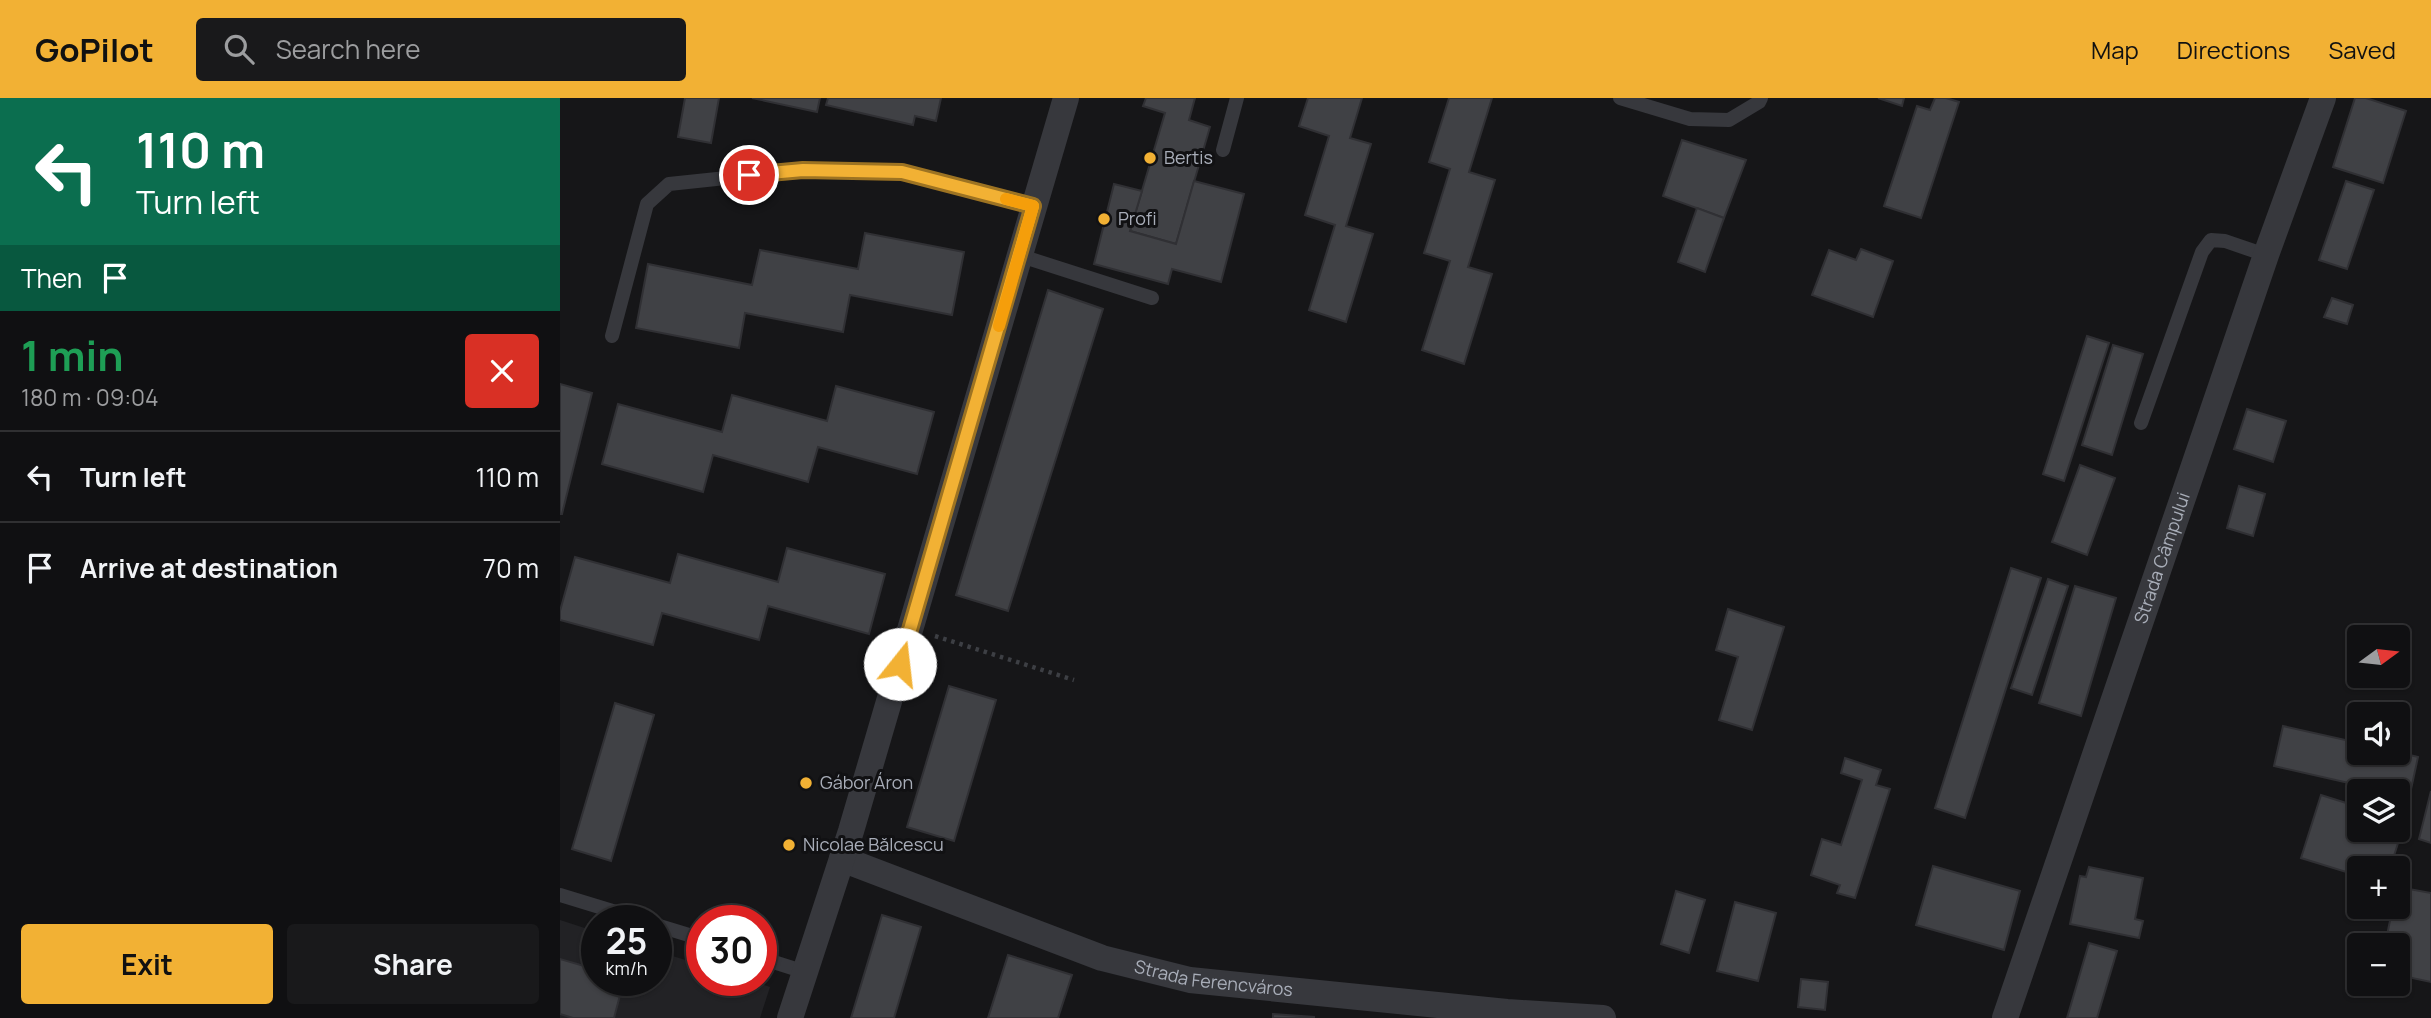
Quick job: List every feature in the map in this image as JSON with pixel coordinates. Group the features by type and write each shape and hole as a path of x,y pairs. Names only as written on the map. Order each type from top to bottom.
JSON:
{"street":[{"path":"790,1018 842,859 1066,98"},
{"name":"Strada Câmpului","path":"2005,1018 2266,255 2323,98"},
{"name":"Strada Ferencváros","path":"842,859 1102,958 1180,978 1507,1012 1603,1018"}],"lane":[{"path":"1223,150 1237,98"},
{"path":"1620,98 1690,118 1729,120 1759,102 1761,98"},
{"path":"612,336 647,204 669,184 803,170 902,172 1033,206"},
{"path":"2141,423 2206,246 2211,240 2225,241 2266,255"},
{"path":"1018,256 1152,298"},
{"path":"560,895 593,905"},
{"path":"777,963 805,972"}],"path":[{"path":"910,628 1074,680"}],"shaded area":[{"path":"560,920 581,927 581,996 672,996 672,956 686,960 686,996 767,996 760,1018 560,1018"}],"building":[{"path":"685,98 719,98 711,143 678,137"},
{"path":"752,98 820,98 817,112"},
{"path":"828,98 941,98 936,121 915,116 913,125 826,105"},
{"path":"1146,98 1195,98 1189,120 1210,127 1176,244 1130,231 1165,113 1143,106"},
{"path":"1308,98 1362,98 1350,138 1371,144 1346,226 1373,234 1346,322 1309,310 1335,225 1305,215 1329,136 1299,126"},
{"path":"1449,98 1492,98 1469,172 1495,180 1468,267 1492,274 1464,364 1422,350 1450,261 1424,253 1450,169 1429,162"},
{"path":"1878,98 1904,98 1902,106"},
{"path":"1935,98 1959,102 1921,218 1884,206 1917,106 1930,110"},
{"path":"2355,98 2366,98 2406,111 2383,183 2333,167"},
{"path":"1682,140 1746,160 1724,218 1663,196"},
{"path":"1194,181 1244,194 1221,282 1172,269 1168,284 1094,264 1114,184 1142,191 1130,231 1176,244"},
{"path":"2346,181 2374,190 2347,269 2319,260"},
{"path":"1697,208 1724,218 1705,272 1678,262"},
{"path":"865,233 964,252 952,315 850,295 843,332 745,313 739,348 636,328 648,264 752,285 760,250 858,269"},
{"path":"1861,249 1893,261 1873,317 1812,295 1829,250 1856,260"},
{"path":"1048,290 1103,309 1008,611 956,595"},
{"path":"2332,298 2353,305 2347,324 2324,317"},
{"path":"2087,336 2109,343 2064,481 2043,474"},
{"path":"2113,345 2143,354 2112,455 2082,445"},
{"path":"560,384 592,393 562,514 560,514"},
{"path":"836,386 934,412 917,474 818,447 808,482 713,455 703,492 602,464 618,404 722,432 732,395 827,421"},
{"path":"2247,409 2286,421 2273,462 2234,449"},
{"path":"2080,465 2115,478 2087,555 2052,542"},
{"path":"2239,486 2265,494 2253,536 2227,528"},
{"path":"787,548 885,574 869,634 768,606 759,640 662,613 653,645 560,620 575,557 670,583 678,554 778,582"},
{"path":"2011,568 2041,578 1965,818 1935,808"},
{"path":"2048,579 2068,586 2032,695 2011,688"},
{"path":"2075,586 2116,598 2081,716 2039,703"},
{"path":"1728,609 1784,627 1752,730 1719,720 1738,657 1716,650"},
{"path":"949,686 996,700 954,841 907,827"},
{"path":"615,703 654,715 611,861 572,849"},
{"path":"2283,726 2347,740 2347,765 2410,765 2410,755 2418,757 2410,794 2410,779 2347,779 2347,783 2274,766"},
{"path":"1845,758 1881,770 1876,785 1890,789 1855,898 1837,893 1840,885 1811,875 1822,839 1841,845 1862,780 1841,773"},
{"path":"2431,791 2431,843 2419,839"},
{"path":"2321,795 2347,803 2347,842 2398,842 2394,856 2347,856 2347,872 2301,858"},
{"path":"1933,866 2020,891 2004,950 1916,925"},
{"path":"2089,867 2143,878 2135,919 2143,921 2139,938 2070,924 2080,876 2086,877"},
{"path":"2410,889 2431,893 2431,982 2410,978 2410,933 2387,933 2390,919 2410,919"},
{"path":"1676,891 1705,900 1689,953 1661,944"},
{"path":"1735,902 1776,913 1758,981 1717,971"},
{"path":"882,915 921,927 894,1018 851,1018"},
{"path":"2089,943 2117,951 2097,1018 2067,1018"},
{"path":"1008,955 1072,975 1058,1018 988,1018"},
{"path":"560,959 581,965 581,996 620,996 614,1018 573,1018 560,1014"},
{"path":"1801,979 1828,982 1825,1010 1798,1007"},
{"path":"1273,1014 1314,1017 1314,1018 1273,1018"}],"slow traffic":[{"path":"999,326 1033,206 1006,199"}],"place":[{"name":"Bertis","path":"1150,158"},
{"name":"Profi","path":"1104,219"},
{"name":"Gábor Áron","path":"806,783"},
{"name":"Nicolae Bălcescu","path":"789,845"}],"route":[{"path":"749,175 803,170 902,172 1033,206 900,664"}]}
